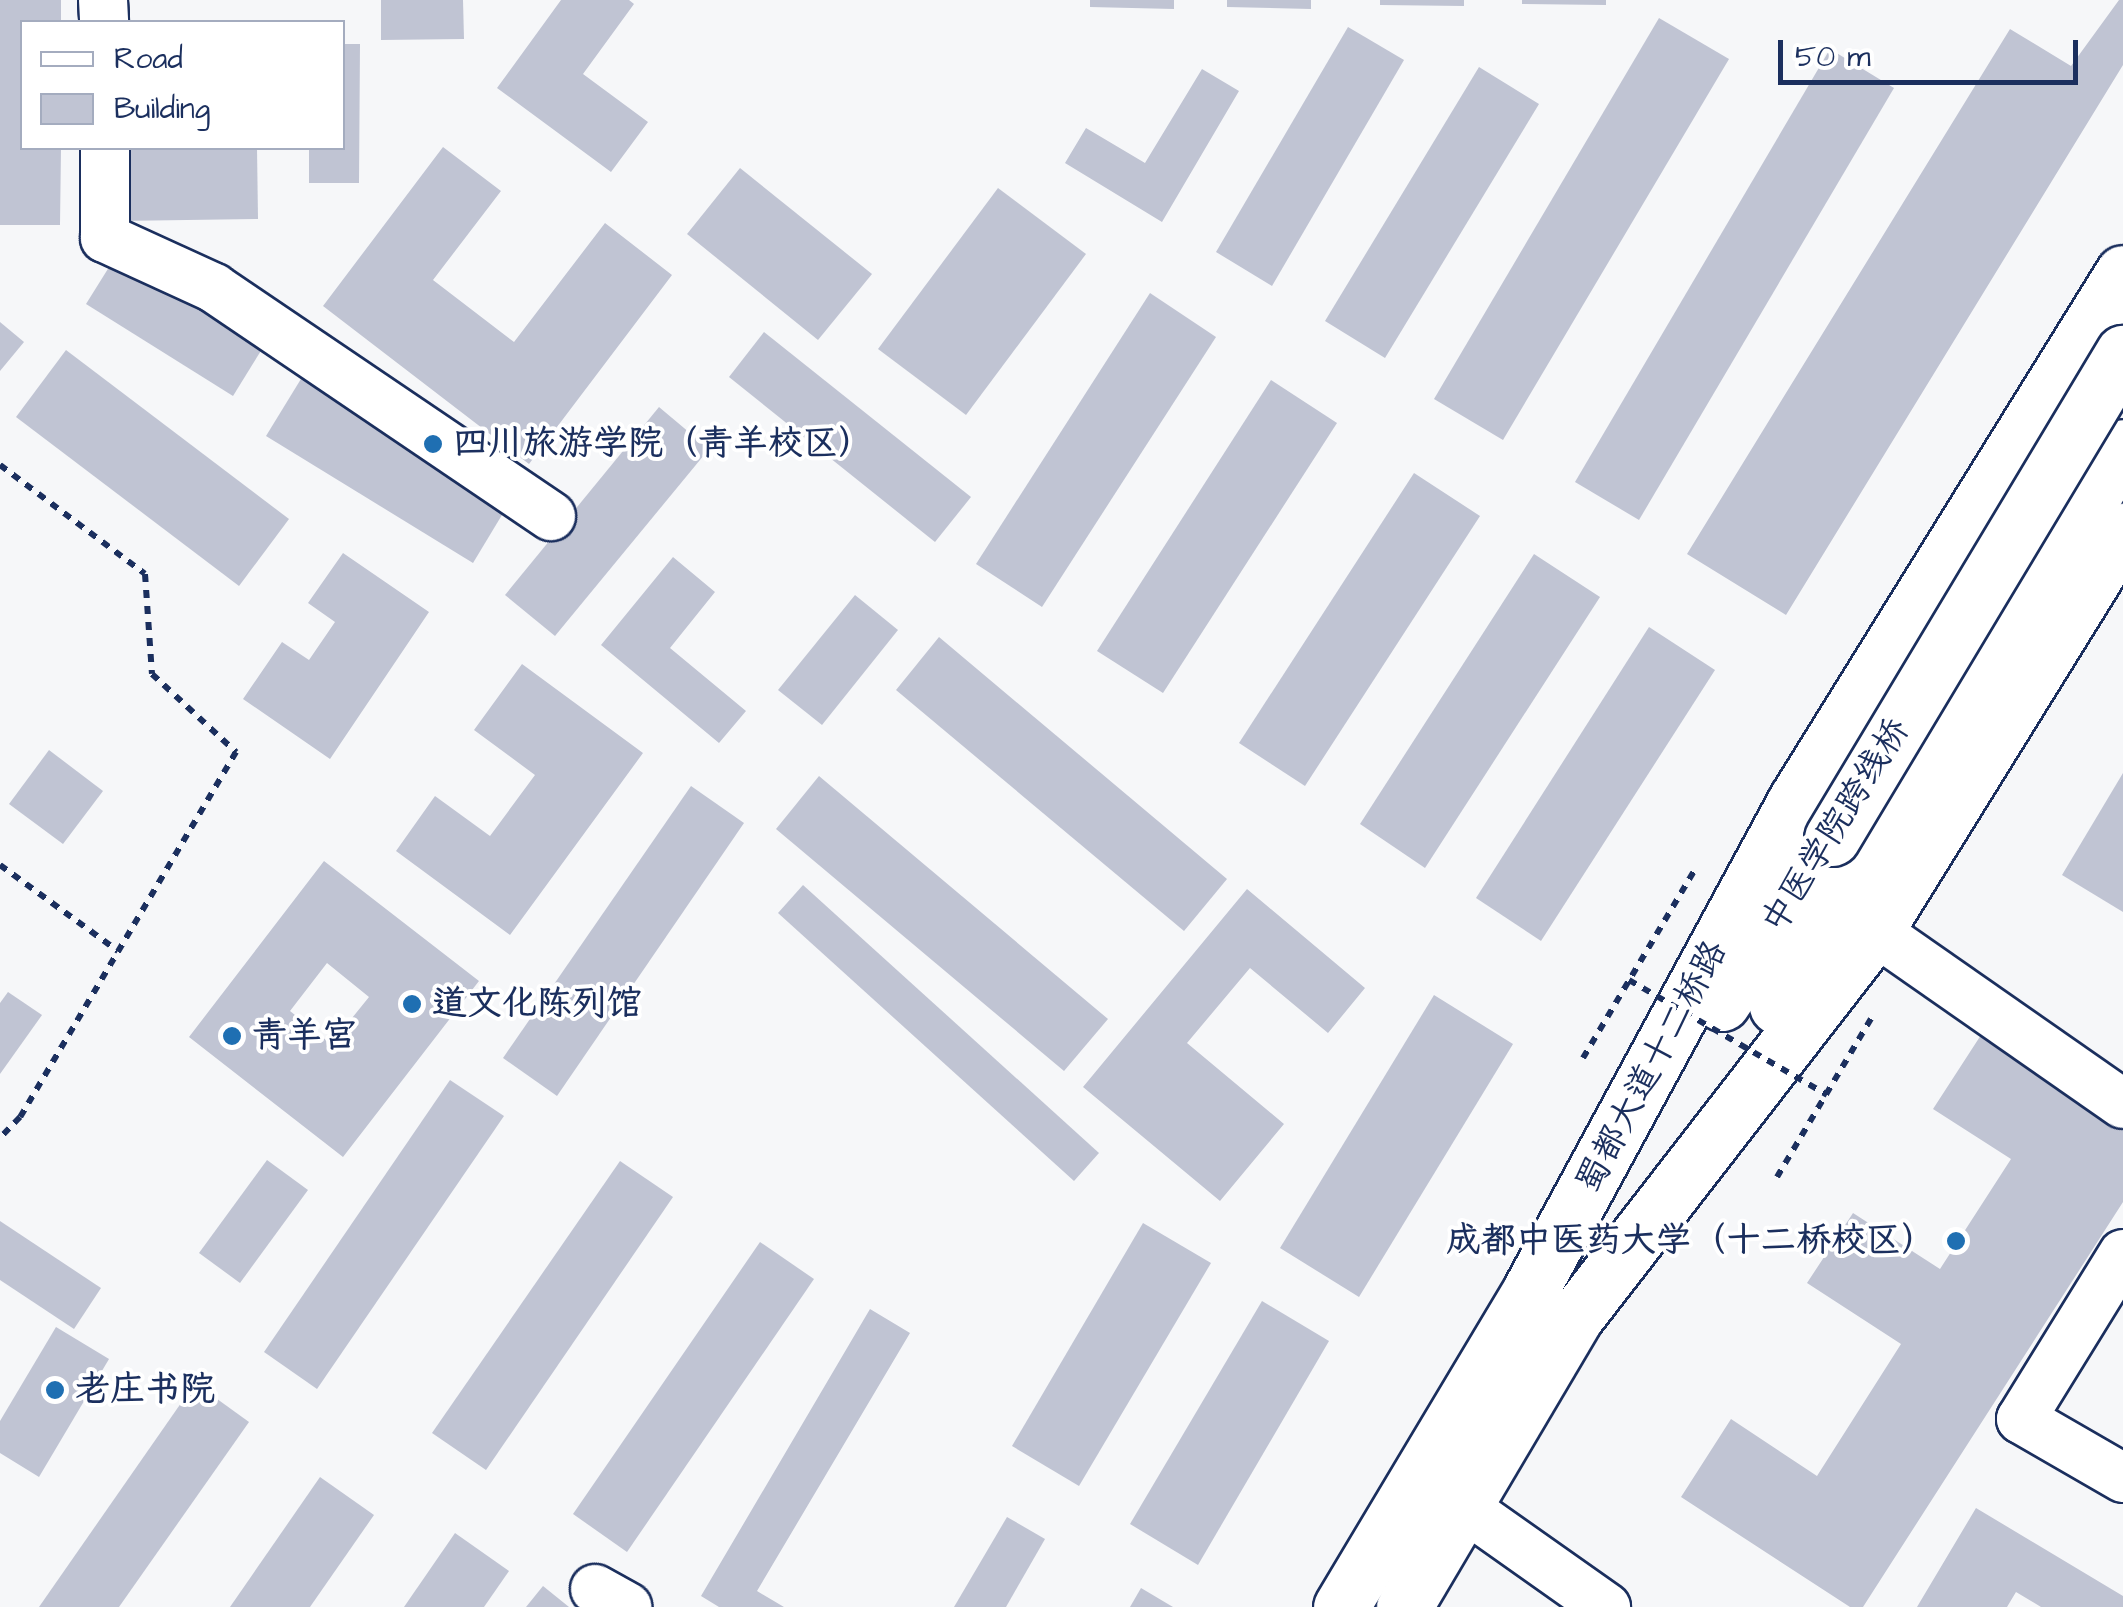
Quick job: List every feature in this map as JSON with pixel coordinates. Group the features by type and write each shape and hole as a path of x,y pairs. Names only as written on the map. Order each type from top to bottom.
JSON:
{"main road":[{"name":"蜀都大道十二桥路","path":"1341,1607 1531,1289 1796,800 2123,273"},
{"name":"中医学院跨线桥","path":"1578,1316 1851,849 2123,353"},
{"name":"中医学院跨线桥","path":"1531,1289 1851,849 2123,447"},
{"name":"蜀都大道十二桥路","path":"1404,1607 1578,1316 1875,931 2123,531"}],"lane":[{"path":"105,150 106,238 214,288 551,516"},
{"path":"1875,931 2123,1104"},
{"path":"2123,1254 2021,1419 2123,1478"},
{"path":"1464,1507 1606,1607"}],"path":[{"path":"0,465 145,574 152,674 236,752 20,1117 0,1138"},
{"path":"0,865 118,952"},
{"path":"1583,1058 1696,866"},
{"path":"1629,980 1827,1095"},
{"path":"1777,1177 1875,1012"}],"building":[{"path":"0,0 61,0 61,20 20,20 20,150 61,150 60,225 0,225"},
{"path":"381,0 463,0 464,39 381,40"},
{"path":"561,0 629,0 634,4 583,74 648,122 611,172 497,88"},
{"path":"1090,0 1174,0 1174,9 1090,7"},
{"path":"1227,0 1311,0 1311,9 1227,7"},
{"path":"1380,0 1464,0 1464,6 1380,5"},
{"path":"1522,0 1606,0 1606,5 1522,4"},
{"path":"2119,0 2123,0 2123,65 1786,615 1687,554 2010,29 2071,66"},
{"path":"1659,18 1729,59 1503,440 1434,399"},
{"path":"1348,27 1404,60 1272,286 1216,252"},
{"path":"345,44 360,44 359,183 309,183 309,150 345,150"},
{"path":"1830,49 1894,88 1639,520 1575,482"},
{"path":"1479,67 1539,104 1385,358 1325,321"},
{"path":"1202,69 1239,91 1162,222 1065,163 1086,128 1145,163"},
{"path":"443,147 501,191 433,280 514,342 605,223 672,275 529,464 323,306"},
{"path":"117,150 257,150 258,219 118,221"},
{"path":"740,168 872,274 818,340 687,234"},
{"path":"998,188 1086,254 966,415 878,349"},
{"path":"116,256 262,349 233,396 86,304"},
{"path":"1150,293 1216,337 1042,607 976,564"},
{"path":"0,322 24,342 0,371"},
{"path":"764,332 971,497 935,542 729,377"},
{"path":"66,350 289,519 239,586 16,417"},
{"path":"304,374 511,500 473,563 266,436"},
{"path":"1271,380 1337,423 1163,693 1097,651"},
{"path":"659,407 709,449 555,636 505,595"},
{"path":"1414,473 1480,516 1305,786 1239,743"},
{"path":"343,553 429,612 330,759 243,699 282,642 309,660 335,622 308,603"},
{"path":"1534,554 1600,597 1425,868 1360,824"},
{"path":"673,557 715,592 670,648 746,711 719,743 601,645"},
{"path":"855,595 898,630 822,725 778,690"},
{"path":"1649,627 1715,670 1541,941 1476,898"},
{"path":"939,637 1227,879 1184,931 896,690"},
{"path":"522,664 643,753 510,935 396,851 435,796 490,836 535,775 474,730"},
{"path":"49,750 103,791 63,844 9,804"},
{"path":"2123,773 2123,912 2062,875"},
{"path":"819,776 1108,1019 1064,1071 776,829"},
{"path":"691,786 744,823 557,1096 503,1058"},
{"name":"道文化陈列馆","path":"324,861 479,981 343,1157 189,1037","holes":["327,963 369,997 331,1044 290,1011"]},
{"path":"803,885 1099,1153 1074,1181 778,913"},
{"path":"1247,889 1365,988 1328,1033 1250,968 1187,1043 1284,1124 1220,1201 1083,1087"},
{"path":"8,992 42,1015 0,1074 0,1003"},
{"path":"1434,995 1513,1044 1359,1297 1280,1248"},
{"path":"1981,1035 2123,1128 2123,1202 1863,1607 1850,1607 1681,1497 1731,1419 1817,1476 1901,1344 1807,1283 1853,1213 1940,1269 2011,1159 1933,1109"},
{"path":"450,1080 504,1116 317,1389 264,1352"},
{"path":"267,1160 308,1190 240,1283 199,1253"},
{"path":"620,1161 673,1197 486,1470 432,1433"},
{"path":"0,1221 101,1288 74,1329 0,1280"},
{"path":"1143,1223 1211,1263 1079,1486 1012,1446"},
{"path":"760,1242 814,1279 627,1552 573,1514"},
{"path":"1262,1301 1329,1341 1198,1565 1130,1524"},
{"path":"870,1309 910,1333 757,1591 784,1607 719,1607 701,1596"},
{"name":"老庄书院","path":"56,1327 109,1359 39,1477 0,1453 0,1421"},
{"path":"195,1383 249,1422 119,1607 39,1607"},
{"path":"320,1477 374,1515 310,1607 230,1607"},
{"path":"1976,1508 2123,1596 2123,1607 2041,1607 2016,1592 2007,1607 1917,1607"},
{"path":"1007,1517 1045,1539 1006,1607 954,1607"},
{"path":"455,1533 509,1571 484,1607 404,1607"},
{"path":"543,1586 569,1607 526,1607"},
{"path":"1141,1588 1173,1607 1130,1607"}],"place":[{"name":"四川旅游学院（青羊校区）","path":"433,444"},
{"name":"道文化陈列馆","path":"412,1004"},
{"name":"青羊宫","path":"232,1036"},
{"name":"成都中医药大学（十二桥校区）","path":"1956,1241"},
{"name":"老庄书院","path":"55,1390"}]}
